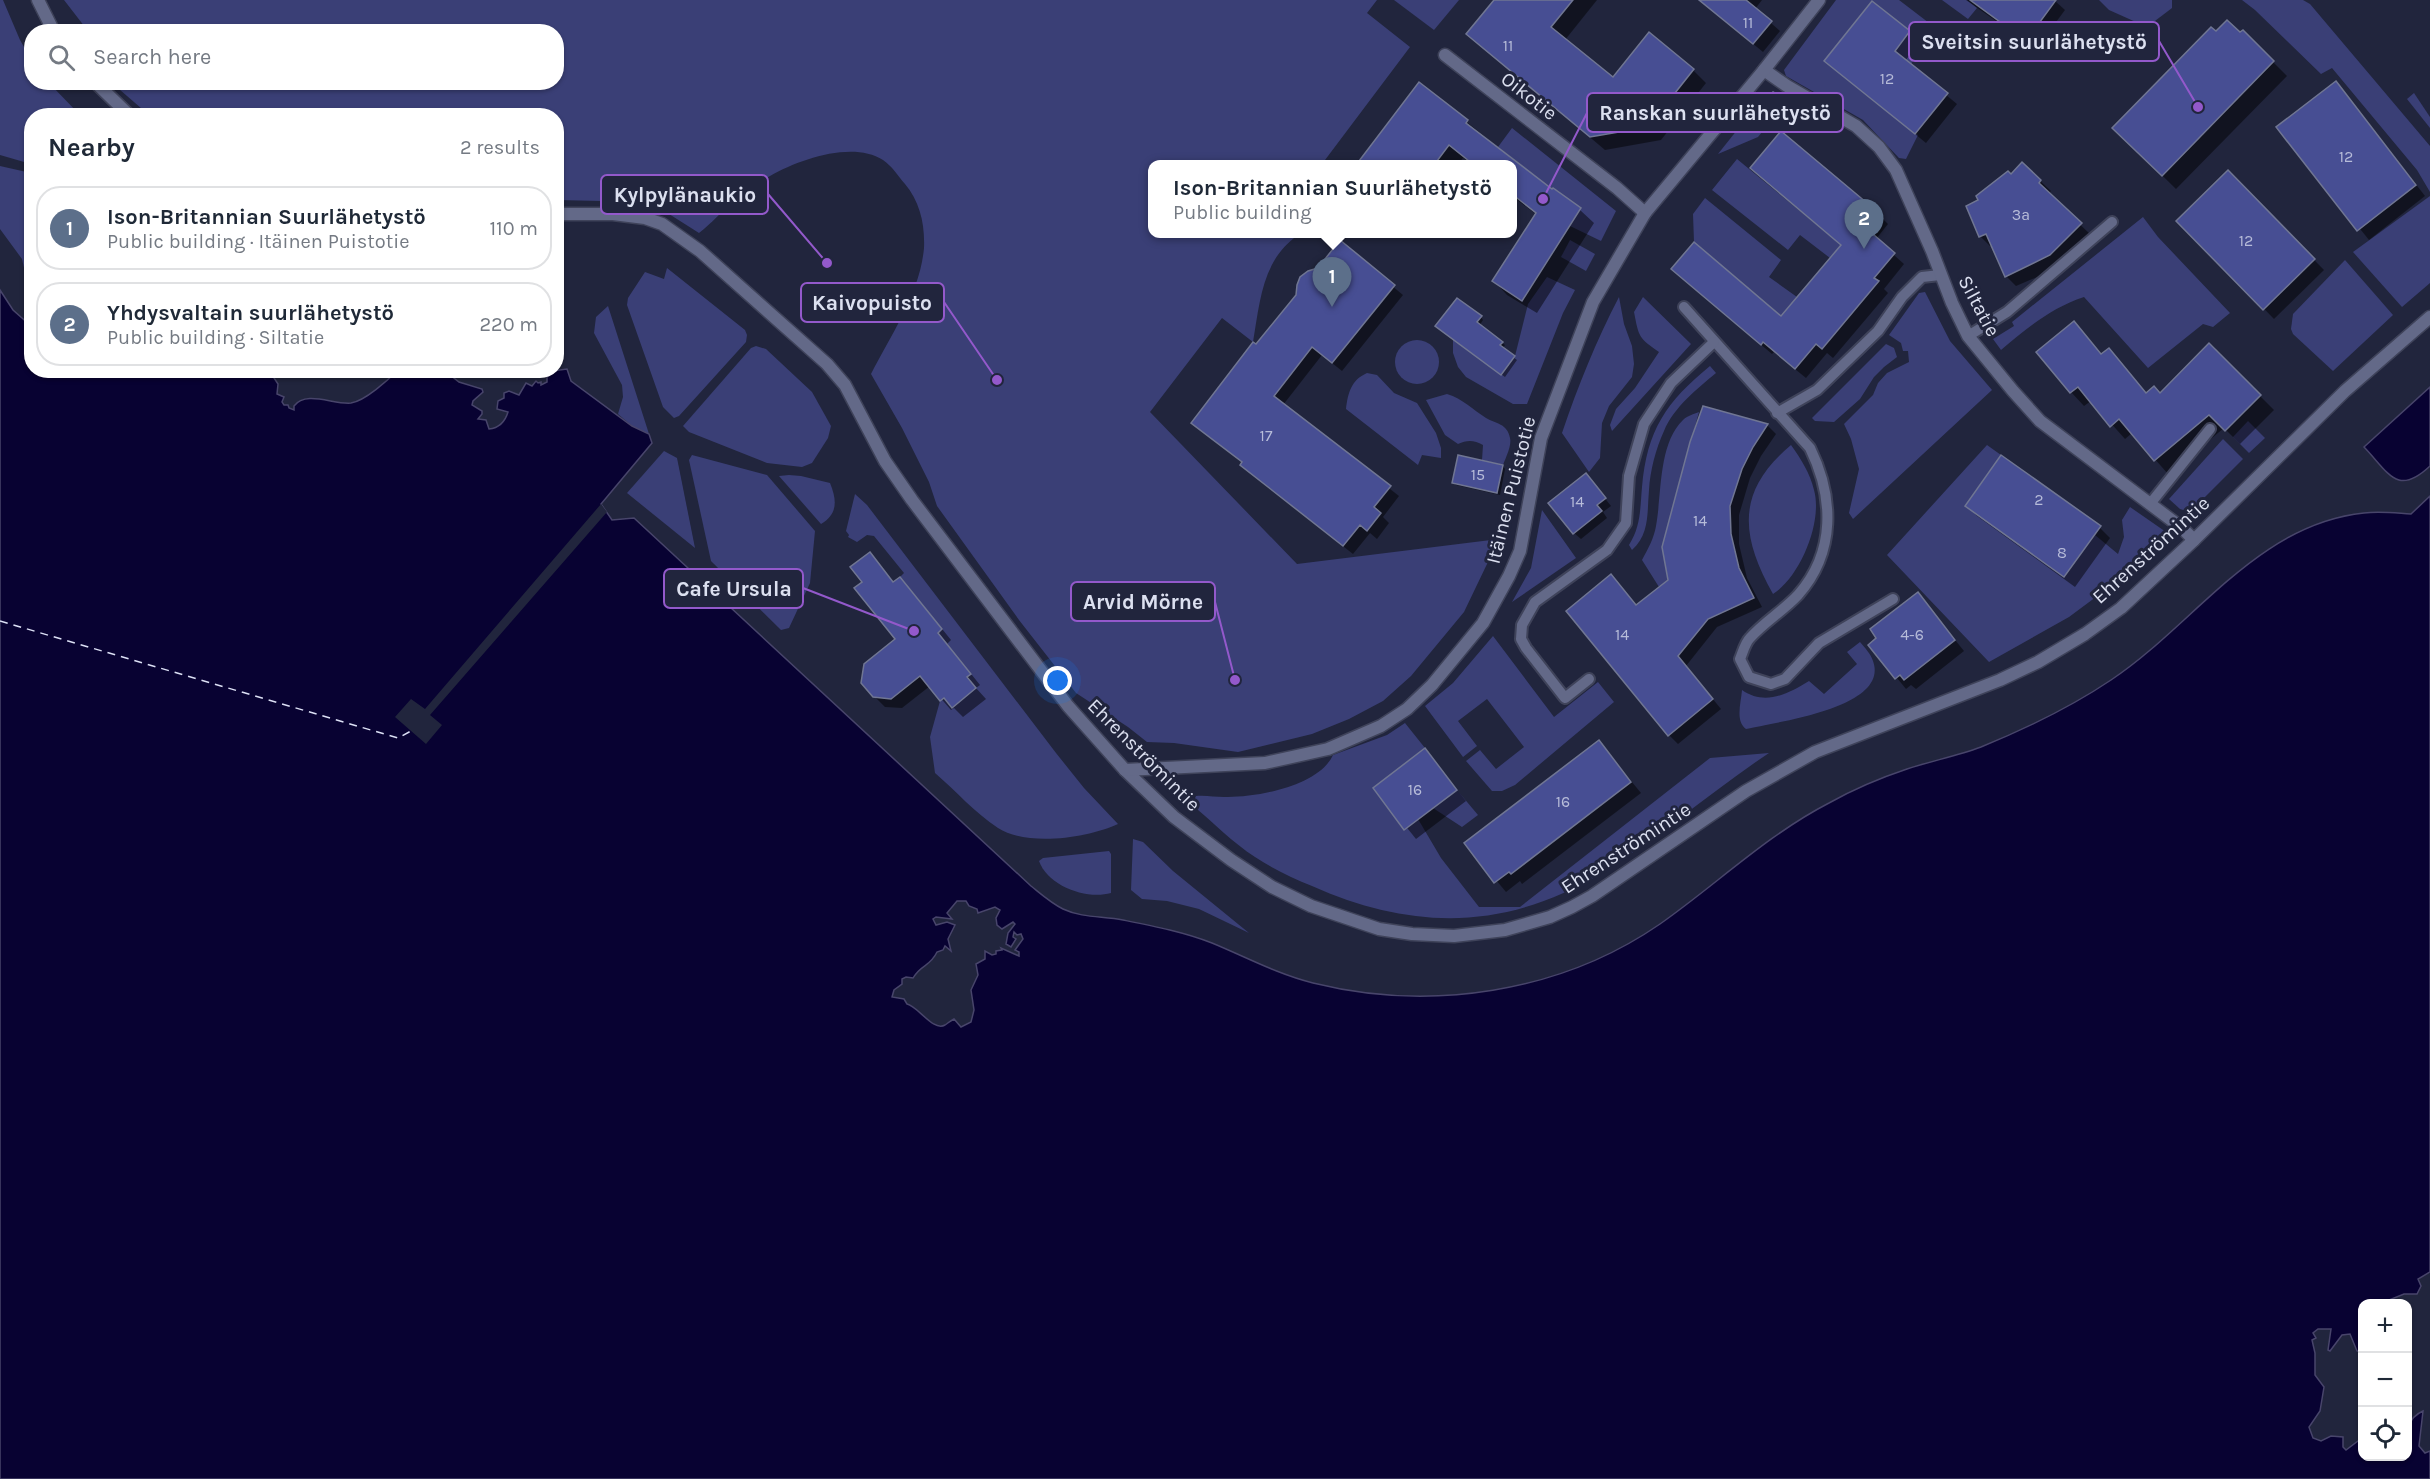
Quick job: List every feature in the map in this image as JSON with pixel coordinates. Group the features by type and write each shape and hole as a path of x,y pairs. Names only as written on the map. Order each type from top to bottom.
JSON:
{"street":[{"path":"38,0 50,24"},
{"name":"Itäinen Puistotie","path":"1125,770 1265,763 1328,749 1381,726 1407,709 1432,686 1483,623 1520,551 1541,438 1593,303 1645,213 1819,0"},
{"name":"Oikotie","path":"1445,55 1617,188 1645,213"},
{"name":"Siltatie","path":"1764,70 1856,126 1879,147 1896,170 1968,336 2040,421 2194,540"},
{"path":"103,90 122,108"},
{"name":"Ehrenströmintie","path":"564,214 613,214 645,218 662,224 700,251 826,364 845,385 863,415 885,461 912,500 1068,706 1125,770 1174,817 1231,860 1272,887 1311,906 1368,926 1412,934 1454,936 1505,930 1550,917 1592,896 1746,792 1815,752 2000,680 2038,662 2121,608 2194,540 2345,391 2430,317"}],"lane":[{"path":"1968,336 2007,312 2112,222"},
{"path":"1778,413 1817,390 1878,331 1902,297 1922,277 1940,274"},
{"path":"1684,307 1810,448 1818,465 1828,506 1828,528 1824,548 1814,573 1797,595 1748,639 1740,659 1749,677 1771,684 1785,679 1819,643 1893,599"},
{"path":"1589,679 1565,698 1526,648 1521,639 1522,625 1535,602 1607,550 1626,523 1629,476 1644,424 1671,383 1714,342"},
{"path":"2150,504 2210,429"}],"shaded area":[{"path":"0,0 3,0 24,47 24,90 56,90 73,108 24,108 24,162 0,155"},
{"path":"64,0 1377,0 1367,13 1410,47 1325,160 1148,160 1148,238 1295,238 1287,244 1270,268 1261,297 1253,342 1222,318 1150,412 1297,564 1499,539 1464,612 1411,676 1383,701 1349,719 1312,734 1238,752 1174,743 1147,742 1076,693 1019,620 937,506 929,482 902,428 871,374 911,297 924,248 924,230 918,206 895,171 883,160 857,152 842,152 811,158 770,176 746,191 699,233 646,202 564,200 564,108 141,108 120,90 564,90 564,24 83,24"},
{"path":"1394,0 1459,0 1434,30"},
{"path":"1836,0 1899,0 1933,26 1911,64 1895,51 1910,31 1872,1 1824,61 1918,135 1906,159 1899,158 1863,120 1786,76 1784,70"},
{"path":"1942,0 1967,0 1977,8 1968,19"},
{"path":"2099,0 2172,0 2172,8 2147,27 2109,10"},
{"path":"2242,0 2303,0 2310,4 2430,146 2430,192 2417,170 2332,68 2321,74"},
{"path":"2414,93 2430,117 2430,128 2407,99"},
{"path":"1757,105 1775,116 1758,137 1718,154"},
{"path":"1512,128 1616,211 1601,241 1570,226 1581,208 1552,189 1498,147"},
{"path":"1737,159 1841,245 1830,258 1800,235 1788,250 1712,190"},
{"path":"0,166 24,171 24,268 22,259 0,229"},
{"path":"2430,196 2430,283 2402,307 2353,252"},
{"path":"1705,198 1781,260 1769,277 1797,297 1781,316 1694,242 1693,214"},
{"path":"2143,217 2158,237 2230,313 2213,327 2203,324 2148,368 2084,297 2050,313 2001,350 1993,339 2014,326 2012,322"},
{"path":"1570,240 1595,254 1586,271 1561,257"},
{"path":"2345,260 2393,315 2333,371 2293,334 2291,329 2293,314"},
{"path":"667,268 745,330 747,335 746,342 679,416 674,418 663,407 627,305 628,298 645,272 664,279"},
{"path":"1547,277 1575,290 1563,313 1527,404 1513,404 1466,377 1458,367 1453,353 1453,339 1501,375 1515,356 1528,304"},
{"path":"0,290 13,310 24,320 24,378 274,378 278,384 277,394 284,397 282,402 294,410 294,406 299,401 306,399 344,403 357,401 376,390 389,378 454,378 459,382 482,389 483,392 473,401 472,405 482,411 478,419 486,420 489,429 499,426 507,416 508,412 497,409 498,401 504,398 504,393 509,391 519,395 526,383 532,386 536,381 541,382 541,385 547,382 547,378 564,378 564,369 567,369 571,381 632,426 649,434 652,443 601,504 612,520 634,518 1031,886 1054,904 1077,914 1123,920 1190,936 1313,983 1357,992 1403,996 1448,995 1493,990 1537,981 1621,948 1681,909 1784,830 1829,803 1887,776 1998,740 2048,717 2096,690 2142,657 2259,556 2291,536 2326,521 2364,513 2411,514 2430,496 2430,1272 2418,1279 2421,1286 2417,1294 2404,1294 2392,1299 2358,1299 2358,1351 2350,1334 2342,1335 2330,1351 2328,1350 2331,1329 2318,1329 2313,1333 2316,1338 2312,1340 2315,1353 2315,1375 2324,1387 2320,1411 2309,1427 2313,1438 2321,1441 2331,1436 2343,1437 2343,1447 2346,1450 2358,1441 2358,1461 2412,1461 2412,1419 2423,1411 2419,1446 2425,1453 2430,1451 2430,1479 0,1479","holes":["957,901 966,901 969,906 977,909 978,913 995,907 1000,910 996,918 997,925 1002,929 1013,922 1015,924 1008,933 1006,944 1011,947 1016,939 1013,937 1014,932 1017,935 1021,934 1023,939 1015,950 1019,952 1019,956 1001,948 1002,950 992,955 985,951 985,959 976,964 978,975 971,990 974,1010 971,1022 961,1027 954,1019 945,1025 936,1025 907,1004 904,999 892,997 894,990 902,984 902,979 913,978 945,946 951,951 948,939 955,925 947,922 936,925 933,919 936,917 952,919 947,913"]},
{"path":"1925,292 1950,341 1992,390 1853,519 1849,513 1859,469 1851,439 1844,424 1873,395 1878,383 1887,373 1909,362 1908,351 1903,351 1901,343 1889,335 1919,293"},
{"path":"1619,297 1624,324 1632,346 1634,364 1632,377 1609,406 1602,423 1600,458 1589,472 1562,433 1588,364"},
{"path":"1643,297 1691,344 1612,431 1610,425 1616,409 1635,388 1659,352 1644,340 1637,327 1634,312"},
{"path":"608,306 649,434 632,426 618,414 623,397 622,385 594,333 596,317"},
{"path":"1417,340 1432,347 1439,362 1432,377 1417,384 1402,377 1395,362 1402,347"},
{"path":"1886,344 1894,348 1897,357 1874,377 1860,399 1834,422 1815,421 1812,418"},
{"path":"756,346 766,349 812,392 831,426 828,438 812,463 802,467 767,463 689,432 683,426 751,348"},
{"path":"1710,366 1716,373 1680,406 1668,422 1661,438 1651,475 1645,530 1632,550 1629,545 1638,524 1645,467 1654,433 1670,405"},
{"path":"1367,373 1377,375 1394,393 1417,403 1436,433 1441,448 1441,458 1422,455 1418,465 1346,409 1351,388 1357,379"},
{"path":"2430,387 2430,466 2409,480 2394,478 2364,447"},
{"path":"1447,394 1463,401 1506,429 1509,433 1510,444 1503,465 1482,460 1483,445 1470,441 1458,444 1445,435 1426,400"},
{"path":"1699,412 1662,547 1668,580 1659,587 1642,560 1655,530 1665,456 1675,430 1685,419"},
{"path":"2248,421 2265,438 2249,453 2233,437"},
{"path":"2223,439 2243,459 2190,512 2180,509 2169,499"},
{"path":"1791,445 1805,466 1814,490 1815,517 1807,548 1800,562 1783,586 1773,594 1754,552 1749,515 1752,497 1760,479 1773,462"},
{"path":"1987,445 2001,455 1965,506 2064,577 2095,535 2118,554 2124,537 2122,520 2130,507 2166,532 2104,591 2069,617 1989,662 1887,555"},
{"path":"664,451 677,458 695,548 627,493"},
{"path":"692,455 767,475 815,531 810,583 789,628 781,630 711,561 689,460"},
{"path":"789,475 830,483 835,501 831,516 827,520 821,524 779,476"},
{"path":"855,494 867,505 1056,753 1084,788 1118,824 1091,833 1058,838 1041,839 1010,834 981,816 935,773 930,737 940,701 944,698 952,708 976,688 938,633 941,629 900,577 904,573 874,536 867,535 857,542 848,537 846,531"},
{"path":"1542,510 1576,558 1512,602 1531,568"},
{"path":"1493,636 1554,717 1598,682 1614,702 1515,785 1502,791 1492,791 1466,761 1480,750 1496,769 1524,747 1487,699 1458,721 1477,746 1463,757 1425,706 1453,683"},
{"path":"1860,642 1873,661 1874,677 1864,690 1848,701 1827,710 1746,729 1743,726 1740,711 1742,690 1751,695 1768,698 1785,694 1809,681 1824,694 1857,664 1847,652"},
{"path":"1405,723 1425,748 1373,788 1404,830 1418,819 1441,858 1479,907 1520,907 1710,758 1769,753 1603,872 1567,891 1531,905 1495,914 1459,918 1423,917 1387,911 1350,901 1312,886 1255,857 1192,805 1196,796 1253,795 1301,782 1326,766 1333,755 1387,735"},
{"path":"1457,790 1478,815 1462,827 1433,808"},
{"path":"1133,839 1143,842 1173,871 1249,933 1199,909 1167,901 1142,899 1131,890"},
{"path":"1109,851 1111,854 1111,893 1101,895 1080,893 1059,884 1044,870 1039,861 1043,858"}],"pier":[{"path":"601,504 607,512 430,715 442,725 426,744 395,717 411,699 425,709"}],"building":[{"path":"1494,0 1573,0 1551,27 1613,77 1649,32 1694,69 1648,127 1590,137 1466,34"},
{"path":"1699,0 1746,0 1772,21 1753,44"},
{"path":"1970,0 2056,0 2026,41"},
{"path":"1872,1 1910,31 1895,51 1948,93 1915,134 1824,61"},
{"path":"2227,20 2240,32 2243,30 2274,61 2162,176 2112,128 2211,27 2216,31"},
{"path":"2336,81 2416,185 2357,231 2276,127"},
{"path":"1419,82 1468,120 1466,123 1514,160 1468,160 1449,145 1438,160 1360,160"},
{"path":"1773,92 1804,109 1793,127 1763,110"},
{"path":"1781,131 1879,213 1866,228 1895,253 1874,278 1879,281 1822,349 1816,344 1795,369 1763,342 1761,345 1671,269 1694,242 1781,316 1841,245 1750,168"},
{"path":"1517,162 1581,208 1522,301 1492,281 1536,213 1517,198"},
{"path":"2022,162 2041,180 2039,183 2082,223 2050,255 2005,277 1986,234 1979,237 1966,206 1978,200 1976,196 2008,171 2011,174"},
{"path":"2228,170 2315,259 2263,310 2176,221"},
{"path":"1340,240 1395,285 1332,363 1312,347 1274,396 1391,486 1374,507 1381,513 1367,531 1360,525 1343,546 1240,465 1242,462 1191,423 1253,342 1256,344 1296,295 1300,277 1318,268"},
{"path":"1457,298 1482,316 1477,322 1503,342 1500,345 1515,356 1501,375 1435,326"},
{"path":"2074,321 2101,354 2109,348 2146,393 2154,386 2160,393 2209,343 2261,395 2225,431 2209,415 2154,461 2119,419 2110,427 2078,387 2070,393 2036,352"},
{"path":"1703,406 1768,424 1742,469 1730,506 1731,534 1739,568 1754,598 1708,619 1678,656 1713,699 1668,736 1566,611 1611,574 1636,605 1668,580 1662,547 1690,442"},
{"path":"1458,455 1503,465 1497,493 1452,483"},
{"path":"2001,455 2101,526 2064,577 1965,506"},
{"path":"1586,473 1606,498 1597,505 1602,511 1573,534 1548,503"},
{"path":"870,552 893,582 900,577 942,629 938,633 971,674 967,677 976,688 952,708 944,698 940,701 920,676 891,699 873,697 861,683 864,664 895,639 854,588 862,582 850,567"},
{"path":"1918,592 1955,640 1904,680 1900,675 1895,679 1868,645 1876,638 1870,629"},
{"path":"1599,740 1631,782 1511,874 1509,872 1494,883 1464,843"},
{"path":"1425,748 1457,790 1404,830 1373,788"}],"ferry route":[{"path":"0,621 398,738 411,731"}],"place":[{"name":"Sveitsin suurlähetystö","path":"2198,107"},
{"name":"Ranskan suurlähetystö","path":"1543,199"},
{"name":"Yhdysvaltain suurlähetystö","path":"1864,249"},
{"name":"Kylpylänaukio","path":"827,263"},
{"name":"Ison-Britannian Suurlähetystö","path":"1332,307"},
{"name":"Kaivopuisto","path":"997,380"},
{"name":"Cafe Ursula","path":"914,631"},
{"name":"Arvid Mörne","path":"1235,680"}]}
